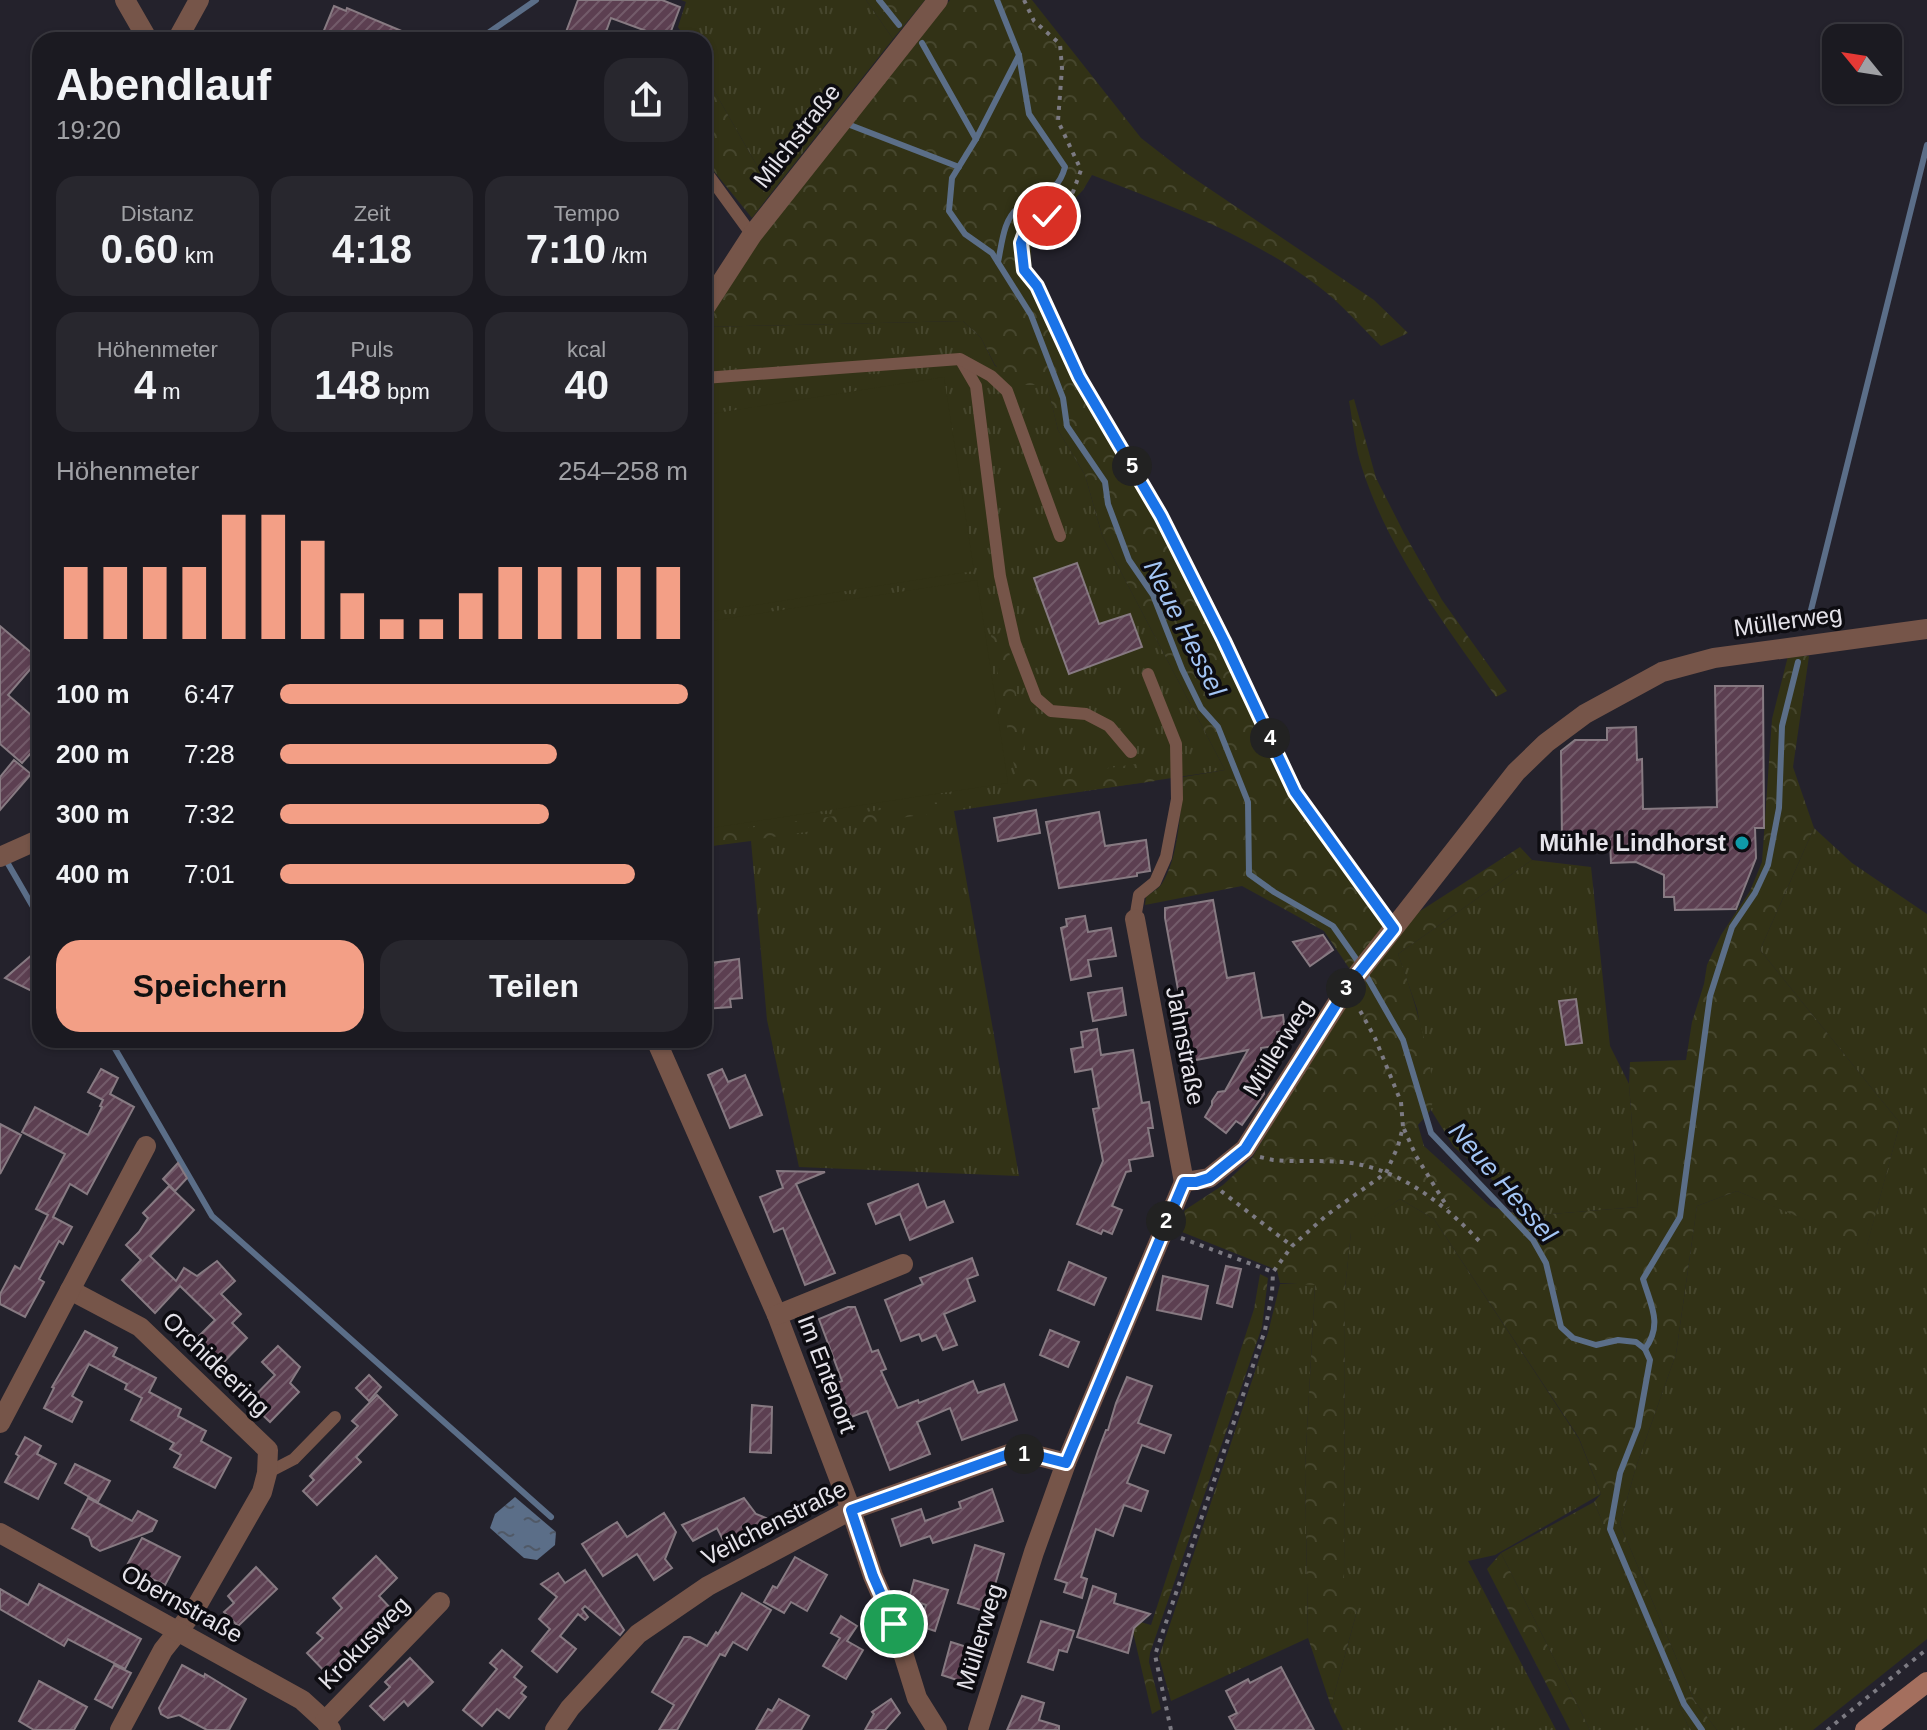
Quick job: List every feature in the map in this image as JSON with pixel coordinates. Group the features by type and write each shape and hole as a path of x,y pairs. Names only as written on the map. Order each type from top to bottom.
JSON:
{"main road":[{"path":"1865,1730 1927,1682"}],"street":[{"path":"125,0 143,32"},
{"path":"181,32 199,0"},
{"name":"Milchstraße","path":"712,297 752,235 938,0"},
{"name":"Müllerweg","path":"978,1730 1034,1552 1066,1463 1184,1182 1209,1178 1245,1149 1349,985 1516,772 1575,721 1662,672 1714,658 1927,629"},
{"path":"0,857 32,843"},
{"name":"Jahnstraße","path":"1135,919 1184,1182"},
{"name":"Im Entenort","path":"660,1048 777,1315 873,1576 894,1624 917,1698 937,1730"},
{"path":"0,1423 146,1146"},
{"path":"777,1315 903,1264"},
{"name":"Orchideering","path":"70,1290 140,1327 268,1450 267,1473"},
{"name":"Veilchenstraße","path":"555,1730 570,1708 638,1634 708,1586 851,1510 1009,1454 1035,1455 1066,1463"},
{"path":"120,1730 163,1650 179,1633 262,1492 267,1473"},
{"name":"Obernstraße","path":"0,1533 302,1700 328,1725"},
{"name":"Krokusweg","path":"328,1725 440,1602"}],"lane":[{"path":"712,180 752,235"},
{"path":"960,359 976,386 1000,576 1015,643 1036,698 1051,711 1086,714 1109,726 1131,752"},
{"path":"712,377 960,359 991,376 1007,391 1060,536"},
{"path":"1135,919 1139,895 1155,882 1166,857 1177,799 1176,744 1148,674"},
{"path":"267,1473 294,1459 335,1417"}],"path":[{"path":"1024,0 1034,21 1060,44 1062,68 1058,121 1081,170 1073,192 1025,232 1021,243 1024,270 1037,286 1079,377 1161,516 1295,792 1394,929"},
{"path":"1171,1730 1155,1655 1265,1330 1273,1272 1292,1246 1328,1214 1386,1173 1403,1127 1401,1102 1349,985"},
{"path":"1403,1127 1416,1156 1450,1211"},
{"path":"1245,1149 1273,1160 1366,1166 1405,1180 1450,1211 1483,1245"},
{"path":"1209,1178 1216,1188 1292,1246"},
{"path":"1162,1231 1273,1272"},
{"path":"1827,1730 1927,1649"}],"green space":[{"path":"681,0 866,0 893,39 772,192 712,87 712,32 681,32 678,27 686,2"},
{"path":"866,0 925,0 893,39"},
{"path":"950,0 1032,0 1141,138 1186,173 1374,300 1408,333 1381,346 1326,293 1265,252 1209,223 1092,175 1083,190 1031,246 1032,285 1078,384 1157,518 1292,794 1383,925 1367,953 1349,968 1324,931 1242,886 1145,905 1146,897 1161,885 1172,862 1183,777 1225,770 1102,535 1085,475 1058,430 1047,385 1017,385 995,365 981,338 963,321 712,327 712,314 758,238"},
{"path":"712,87 772,192 752,218 712,169"},
{"path":"963,321 981,338 995,366 1047,384 1058,430 1085,475 1102,535 1225,770 954,811 1019,1176 799,1167 767,1020 751,841 712,846 712,327"},
{"path":"944,377 974,571 712,612 712,414"},
{"path":"1354,399 1376,478 1442,600 1507,691 1496,697 1420,587 1387,529 1360,460 1349,401"},
{"path":"977,580 1008,783 712,828 712,621"},
{"path":"1006,632 1030,780 1149,762 1155,781 1020,800 991,635"},
{"path":"1788,656 1809,656 1793,767 1814,828 1760,950 1900,1123 1867,1246 1737,1191 1697,1206 1676,1354 1636,1467 1620,1524 1694,1700 1717,1730 1692,1730 1688,1726 1594,1502 1601,1494 1579,1438 1434,1219 1400,1199 1351,1233 1345,1289 1344,1588 1351,1587 1357,1611 1331,1706 1308,1638 1305,1468 1315,1285 1280,1283 1277,1270 1177,1230 1185,1210 1223,1185 1252,1158 1350,994 1417,913 1520,847 1532,860 1398,954 1423,1034 1432,1080 1430,1111 1418,1125 1424,1146 1491,1207 1526,1216 1638,1207 1630,1062 1686,1060 1707,965 1721,935 1750,891 1762,862 1772,719"},
{"path":"954,800 954,810 712,846 712,833"},
{"path":"1814,828 1852,863 1927,914 1927,1639 1813,1730 1717,1730 1694,1700 1620,1524 1636,1467 1676,1354 1697,1206 1737,1191 1867,1245 1900,1123 1760,950"},
{"path":"1532,860 1591,867 1610,1046 1629,1084 1638,1207 1526,1216 1496,1183 1454,1147 1431,1110 1432,1084 1417,1009 1398,954"},
{"path":"1400,1199 1434,1219 1579,1439 1601,1494 1495,1555 1468,1561 1556,1730 1343,1730 1331,1706 1357,1611 1344,1588 1345,1289 1351,1232"},
{"path":"1260,1274 1268,1278 1262,1327 1150,1653 1149,1662 1161,1709 1152,1714 1130,1619 1151,1625 1254,1309"},
{"path":"1280,1284 1315,1284 1305,1468 1308,1638 1171,1701 1159,1657 1268,1333"},
{"path":"1594,1502 1692,1730 1590,1730 1501,1553"},
{"path":"1501,1553 1590,1730 1570,1730 1487,1569"}],"water":[{"path":"515,1497 556,1532 555,1545 537,1560 524,1558 490,1528 495,1514"}],"building":[{"path":"578,0 662,0 680,7 671,32 649,32 611,18 606,32 566,32"},
{"path":"334,6 346,11 347,8 404,32 323,32"},
{"path":"1077,563 1099,624 1130,614 1142,647 1069,674 1034,578"},
{"path":"0,626 32,653 32,667 8,695 32,716 32,752 22,763 0,744"},
{"path":"1715,686 1763,686 1764,828 1755,828 1756,858 1736,909 1675,910 1674,897 1664,897 1664,875 1636,862 1611,863 1610,840 1562,841 1561,751 1575,740 1607,740 1607,728 1636,727 1637,760 1642,759 1643,809 1717,807"},
{"path":"14,760 31,774 0,810 0,777"},
{"path":"1036,810 1040,833 998,841 994,818"},
{"path":"1099,812 1105,846 1146,840 1150,871 1137,873 1137,876 1059,888 1046,822"},
{"path":"1213,900 1227,978 1254,973 1262,1018 1283,1015 1285,1031 1277,1032 1279,1045 1261,1048 1264,1094 1242,1125 1236,1121 1226,1133 1205,1117 1218,1092 1225,1091 1248,1050 1191,1061 1165,918 1165,908"},
{"path":"1085,916 1088,932 1111,928 1116,956 1088,960 1091,976 1071,980 1061,928 1067,926 1066,919"},
{"path":"1323,935 1333,950 1310,966 1293,942"},
{"path":"32,955 32,991 5,978"},
{"path":"739,959 742,998 730,999 731,1007 712,1008 712,963"},
{"path":"1122,988 1126,1015 1093,1021 1088,993"},
{"path":"1576,999 1582,1043 1566,1045 1559,1001"},
{"path":"1097,1029 1101,1055 1133,1050 1142,1103 1149,1102 1153,1128 1148,1128 1153,1156 1129,1160 1131,1171 1126,1172 1112,1206 1122,1210 1112,1234 1103,1230 1101,1234 1077,1224 1103,1161 1093,1109 1099,1108 1092,1069 1075,1072 1071,1049 1083,1047 1081,1032"},
{"path":"101,1069 118,1078 110,1094 134,1107 87,1194 70,1184 53,1217 72,1227 63,1244 59,1241 39,1279 44,1282 25,1317 0,1304 0,1294 15,1266 20,1269 48,1215 36,1209 65,1154 22,1132 35,1107 88,1135 102,1107 103,1100 88,1092"},
{"path":"722,1069 728,1082 745,1075 762,1115 730,1128 708,1075"},
{"path":"0,1124 21,1135 0,1174"},
{"path":"178,1163 187,1178 175,1191 163,1179"},
{"path":"777,1171 825,1172 796,1184 835,1273 805,1285 783,1228 774,1232 760,1197 783,1188"},
{"path":"918,1184 927,1208 944,1201 953,1222 910,1240 900,1214 876,1224 868,1204"},
{"path":"169,1186 194,1210 150,1256 176,1281 184,1268 197,1276 217,1261 235,1281 221,1294 241,1314 232,1323 247,1338 216,1370 190,1345 215,1320 180,1286 155,1313 122,1280 141,1260 126,1245 148,1218 143,1213"},
{"path":"972,1258 978,1275 967,1279 975,1301 944,1314 957,1345 943,1350 936,1335 922,1341 919,1334 901,1341 885,1300 923,1284 920,1278"},
{"path":"1069,1262 1106,1278 1094,1305 1058,1290"},
{"path":"1226,1266 1241,1269 1232,1307 1217,1303"},
{"path":"1163,1276 1208,1286 1201,1319 1157,1310"},
{"path":"855,1307 872,1352 878,1350 886,1369 881,1371 898,1408 918,1400 919,1403 973,1381 978,1393 1004,1384 1017,1420 962,1440 950,1408 917,1422 930,1454 890,1470 867,1411 851,1417 837,1383 842,1381 819,1319"},
{"path":"1050,1330 1079,1342 1068,1367 1040,1355"},
{"path":"85,1331 117,1348 113,1356 156,1378 149,1392 181,1409 178,1416 206,1431 201,1441 231,1458 215,1488 174,1467 181,1455 170,1449 174,1443 131,1420 142,1398 125,1389 127,1384 89,1364 72,1396 82,1402 72,1422 44,1408 52,1387"},
{"path":"278,1346 300,1367 290,1383 299,1392 270,1422 249,1402 275,1375 262,1362"},
{"path":"369,1375 381,1387 369,1401 356,1388"},
{"path":"1127,1377 1152,1386 1138,1423 1171,1435 1164,1453 1142,1445 1127,1483 1148,1491 1141,1511 1124,1505 1113,1536 1096,1529 1081,1577 1087,1579 1082,1598 1064,1592 1067,1583 1055,1579 1098,1451"},
{"path":"377,1395 397,1415 356,1457 361,1462 317,1505 303,1491 314,1480 310,1476 358,1426 352,1421"},
{"path":"752,1405 772,1407 771,1453 750,1452"},
{"path":"25,1437 41,1446 37,1454 56,1464 38,1499 5,1482"},
{"path":"75,1464 110,1481 98,1502 65,1483"},
{"path":"992,1489 1003,1521 933,1543 930,1536 901,1546 892,1519 921,1509 925,1521 961,1508 959,1502"},
{"path":"88,1498 132,1521 138,1511 157,1521 152,1531 100,1551 92,1546 89,1537 72,1528"},
{"path":"744,1498 756,1514 766,1518 770,1525 767,1533 760,1537 745,1532 724,1542 717,1528 693,1541 682,1525"},
{"path":"664,1513 676,1532 665,1559 672,1568 654,1580 637,1554 603,1576 582,1544 617,1522 627,1537"},
{"path":"142,1538 180,1557 165,1585 126,1567"},
{"path":"975,1545 1004,1554 987,1612 958,1603"},
{"path":"376,1556 397,1578 379,1596 393,1611 330,1677 307,1653 323,1638 317,1633 342,1608 333,1598"},
{"path":"795,1557 827,1575 807,1611 791,1602 784,1613 764,1602 773,1586 777,1588"},
{"path":"256,1567 277,1589 238,1626 224,1612 234,1603 228,1596"},
{"path":"585,1570 624,1630 620,1635 585,1606 582,1609 588,1617 585,1620 578,1614 560,1636 576,1649 557,1672 532,1651 550,1629 539,1619 557,1597 541,1584 558,1573 565,1583"},
{"path":"914,1580 948,1590 935,1631 920,1626 926,1605 909,1599"},
{"path":"39,1584 141,1639 125,1669 68,1639 64,1646 0,1609 0,1589 28,1605"},
{"path":"1093,1586 1116,1594 1114,1603 1150,1614 1134,1628 1128,1653 1077,1637"},
{"path":"742,1593 771,1610 747,1650 733,1642 725,1656 720,1654 677,1730 659,1730 674,1705 652,1692 684,1637 707,1646 716,1632 718,1634"},
{"path":"841,1616 857,1626 847,1641 863,1650 846,1679 823,1666 840,1638 831,1633"},
{"path":"1041,1621 1074,1631 1067,1652 1059,1650 1053,1670 1028,1662"},
{"path":"951,1642 976,1650 966,1683 942,1675"},
{"path":"502,1650 522,1667 514,1677 526,1687 521,1693 526,1697 509,1718 497,1709 482,1726 463,1710 497,1669 490,1663"},
{"path":"410,1658 433,1682 408,1706 404,1701 384,1720 370,1706 390,1687 385,1682"},
{"path":"114,1665 131,1673 112,1708 95,1699"},
{"path":"182,1665 204,1677 205,1674 246,1699 229,1730 207,1730 179,1715 168,1718 161,1714 159,1708"},
{"path":"1281,1667 1314,1730 1236,1730 1229,1717 1237,1713 1226,1691"},
{"path":"39,1681 87,1707 74,1730 34,1730 19,1721"},
{"path":"1022,1696 1044,1703 1039,1720 1059,1726 1059,1730 1007,1730"},
{"path":"779,1699 809,1716 801,1730 756,1730 768,1709 772,1711"},
{"path":"891,1699 900,1713 885,1730 865,1730 874,1714 872,1712"}],"waterway":[{"path":"490,32 536,0"},
{"path":"879,0 899,25"},
{"name":"Neue Hessel","path":"997,0 1019,55 1029,114 1065,167 1062,177 1052,189 1013,213 1004,233 998,262"},
{"path":"922,43 976,139"},
{"name":"Neue Hessel","path":"1019,55 976,139 952,178 949,211 965,234 992,253 1031,315 1063,398 1067,426 1105,482 1108,504 1129,560 1153,595 1201,708 1218,727 1248,802 1249,874 1333,926 1359,963 1403,1040 1431,1133 1533,1240 1546,1263 1561,1327 1573,1338 1596,1345 1618,1340 1636,1342 1645,1349 1650,1360 1638,1427 1620,1473 1610,1529 1684,1704 1702,1730"},
{"path":"850,125 959,167"},
{"path":"1809,618 1927,145"},
{"path":"1645,1349 1654,1323 1643,1279 1680,1217 1710,996 1732,927 1755,893 1768,865 1779,808 1782,726 1798,662"},
{"path":"7,862 32,905"},
{"path":"115,1048 212,1216 551,1517"}],"place":[{"name":"Mühle Lindhorst","path":"1742,843"}],"route":[{"path":"894,1624 873,1576 851,1510 1009,1454 1035,1455 1066,1463 1184,1182 1209,1178 1245,1149 1346,989 1394,929 1295,792 1161,516 1079,377 1037,286 1024,270 1021,243 1025,232 1047,216"}]}
